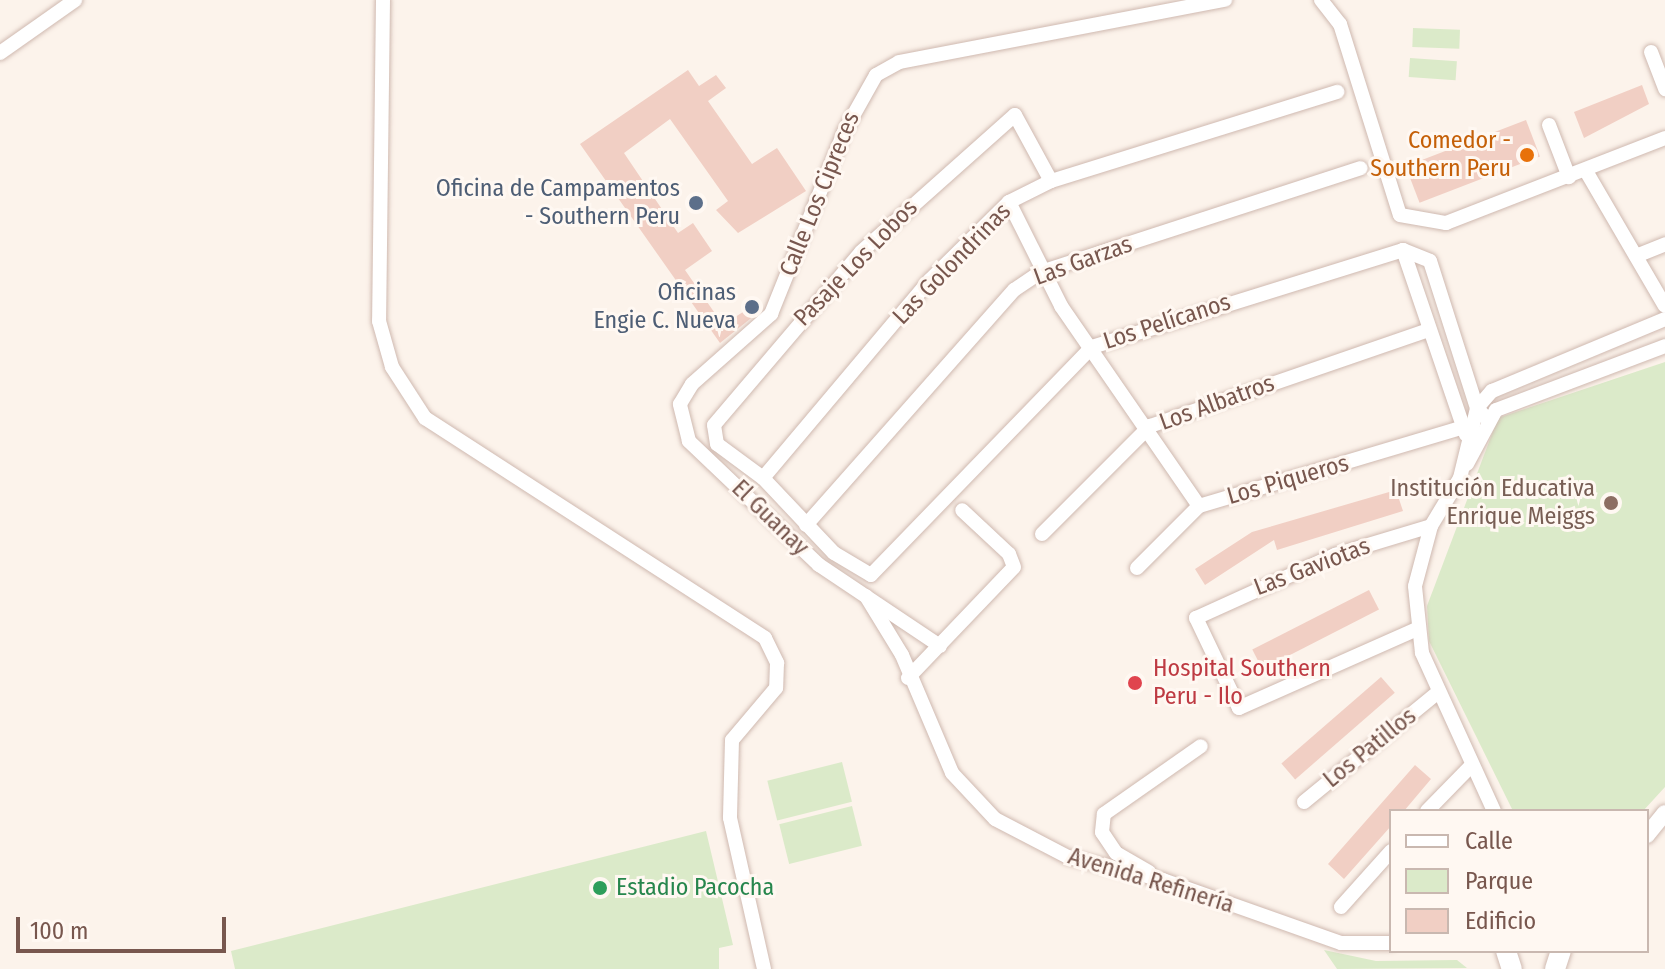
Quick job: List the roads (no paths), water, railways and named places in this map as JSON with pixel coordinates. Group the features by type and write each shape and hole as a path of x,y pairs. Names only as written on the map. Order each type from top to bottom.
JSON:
{"street":[{"path":"0,53 75,0"},
{"path":"383,0 379,321 392,367 404,396 425,418 765,638 777,663 776,688 732,740 730,818 764,969"},
{"name":"Calle Los Cipreces","path":"689,441 680,404 692,384 771,314 844,132 876,75 899,62 1225,0"},
{"path":"1321,0 1340,24 1400,215 1446,223 1665,138"},
{"path":"1651,52 1665,89"},
{"name":"Las Golondrinas","path":"763,478 930,280 1009,202 1051,181 1337,92"},
{"name":"Pasaje Los Lobos","path":"763,478 717,444 714,425 861,252 1015,115 1051,181"},
{"path":"1549,125 1569,177"},
{"name":"Las Garzas","path":"806,525 999,304 1041,272 1361,168"},
{"path":"1586,171 1665,306"},
{"path":"1009,202 1041,272 1150,426 1199,506"},
{"path":"1636,256 1665,244"},
{"path":"1403,250 1468,438"},
{"path":"1403,250 1430,261 1477,408 1489,421"},
{"name":"Los Pelícanos","path":"763,478 834,553 871,575 881,572 1092,347 1403,250"},
{"path":"1493,809 1436,694 1417,629 1415,586 1431,526 1460,478 1477,408 1492,391 1562,356 1665,319"},
{"name":"Los Albatros","path":"1042,534 1150,426 1429,330"},
{"path":"1468,438 1489,421 1496,410 1569,379 1665,346"},
{"name":"Los Piqueros","path":"1137,568 1199,506 1468,438"},
{"name":"El Guanay","path":"689,441 819,565 858,586 940,646"},
{"path":"908,678 1014,567 1009,554 962,510"},
{"name":"Las Gaviotas","path":"1417,629 1239,708 1196,618 1335,555 1431,526"},
{"name":"Avenida Refinería","path":"858,586 908,678 952,773 995,819 1068,857 1163,880 1341,943 1389,943"},
{"name":"Los Patillos","path":"1304,802 1436,694"},
{"path":"1163,880 1116,853 1102,832 1104,814 1201,746"},
{"path":"1429,809 1470,767"},
{"path":"1649,833 1665,813"},
{"path":"1341,907 1389,853"}],"place":[{"name":"Comedor - Southern Peru","path":"1527,155"},
{"name":"Oficina de Campamentos - Southern Peru","path":"696,203"},
{"name":"Oficinas Engie C. Nueva","path":"752,307"},
{"name":"Institución Educativa Enrique Meiggs","path":"1611,503"},
{"name":"Hospital Southern Peru - Ilo","path":"1135,683"},
{"name":"Estadio Pacocha","path":"600,888"}]}
